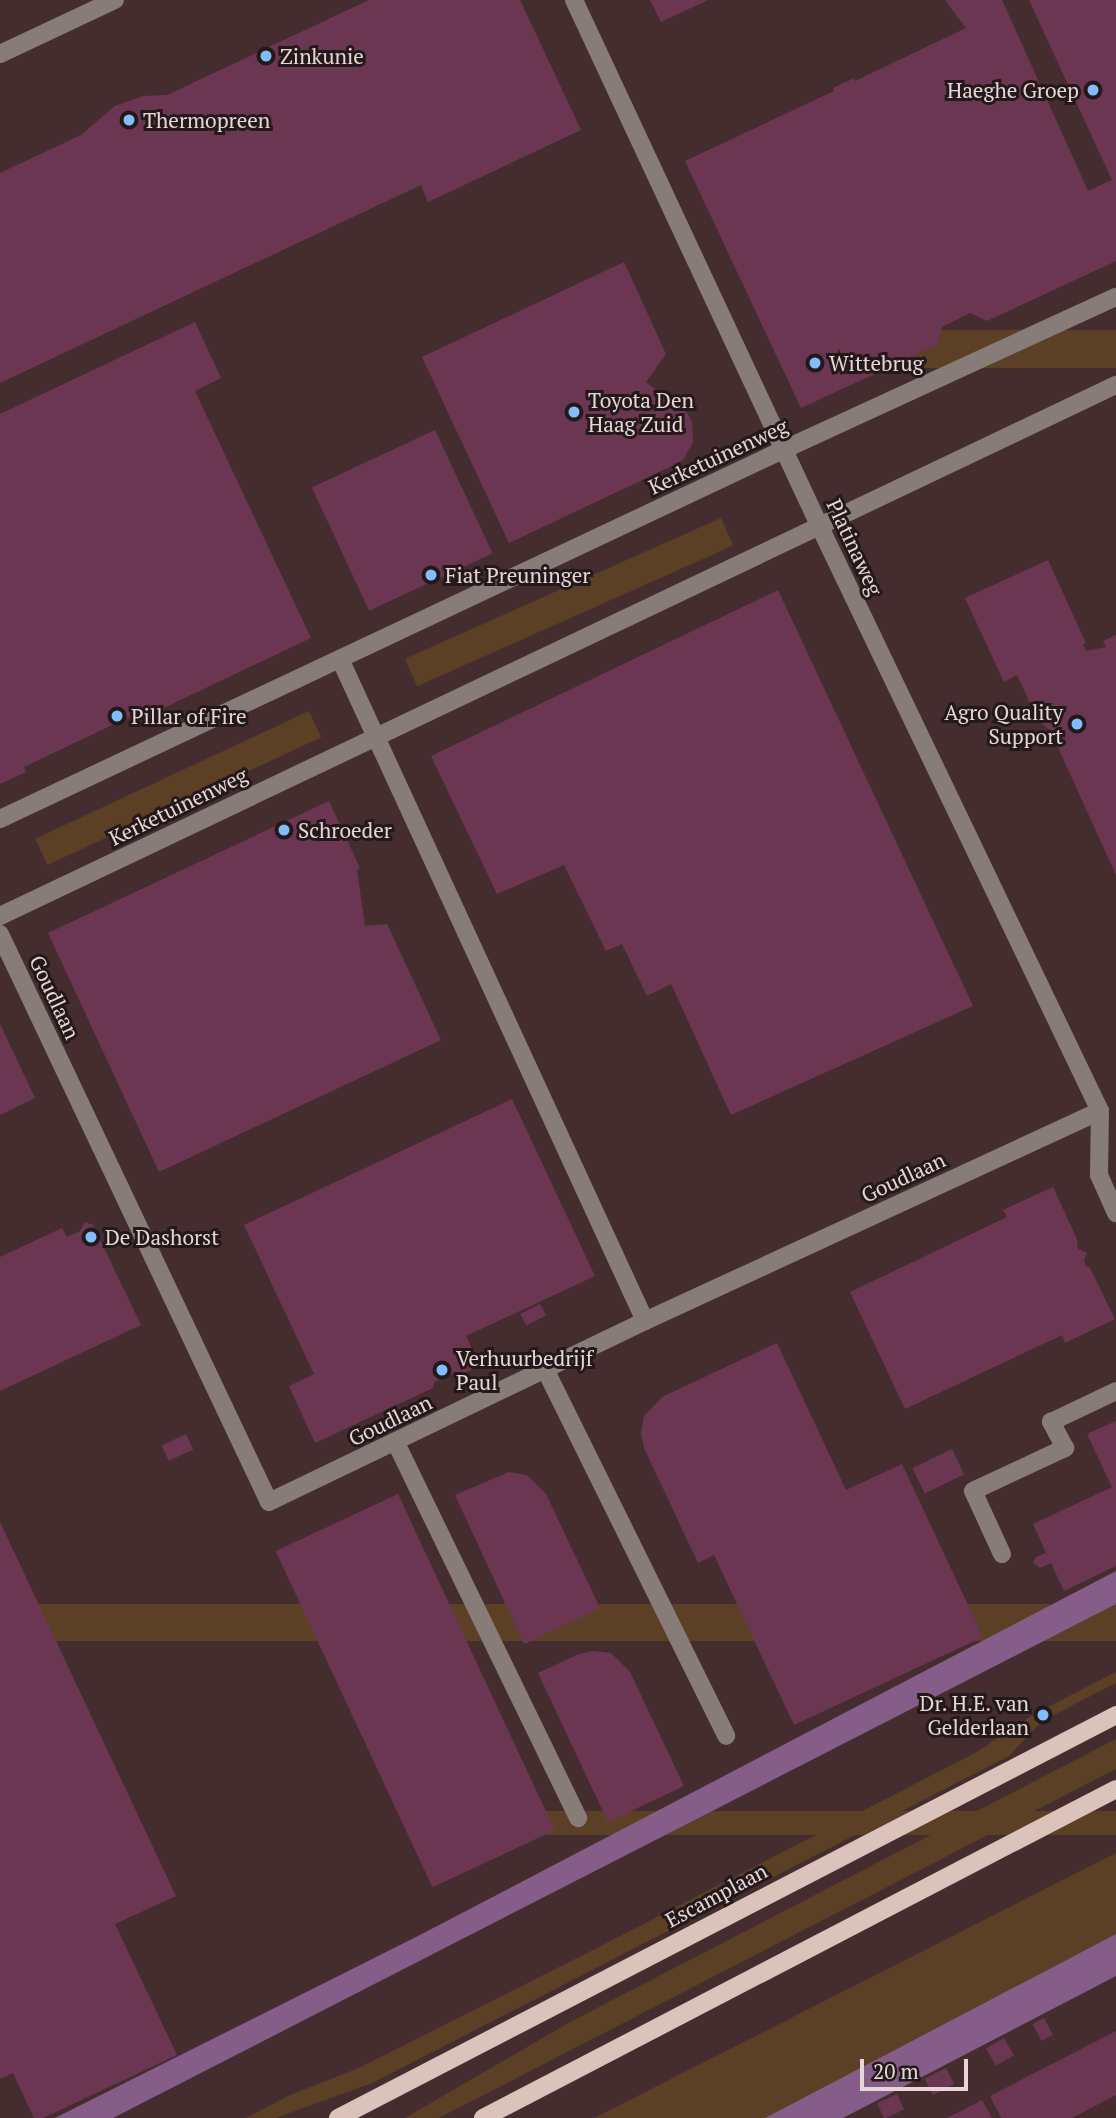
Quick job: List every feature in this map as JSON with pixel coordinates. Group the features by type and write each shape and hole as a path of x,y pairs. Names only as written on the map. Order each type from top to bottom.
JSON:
{"main road":[{"name":"Escamplaan","path":"338,2118 1116,1715"},
{"path":"483,2118 1116,1789"}],"street":[{"path":"0,54 115,0"},
{"name":"Platinaweg","path":"574,0 819,525 1100,1111 1116,1124"},
{"name":"Kerketuinenweg","path":"0,819 785,449 1116,297"},
{"name":"Kerketuinenweg","path":"0,916 1116,385"},
{"path":"340,659 645,1321"},
{"name":"Goudlaan","path":"0,934 269,1502 645,1321 1100,1111"},
{"name":"Platinaweg","path":"1100,1111 1099,1175 1116,1213"},
{"path":"545,1369 726,1736"},
{"path":"1002,1554 973,1491 1065,1448 1051,1422 1116,1391"},
{"path":"396,1443 578,1818"}],"shaded area":[{"path":"852,330 1116,330 1116,368 852,368"},
{"path":"721,518 733,545 417,686 405,659"},
{"path":"309,711 321,737 48,865 35,839"},
{"path":"1116,1571 1116,1604 113,2118 55,2118 418,1936"},
{"path":"0,1604 1116,1604 1116,1641 0,1641"},
{"path":"1116,1672 1116,1683 1042,1721 1009,1756 372,2083 276,2118 246,2118 290,2095 359,2068 595,1949 975,1753 1036,1713"},
{"path":"1116,1739 1116,1769 439,2118 405,2118 572,2021"},
{"path":"443,1811 1116,1811 1116,1835 443,1835"},
{"path":"1116,1853 1116,1934 765,2118 594,2118"},
{"path":"1116,1934 1116,1976 843,2118 765,2118"}],"building":[{"path":"369,0 520,0 581,130 428,202 421,185 0,383 0,173 81,135 115,106 143,96 167,95"},
{"path":"650,0 708,0 661,22"},
{"path":"945,0 1002,0 1088,191 1112,180 1029,0 1116,0 1116,261 987,321 970,313 942,327 937,345 801,408 685,161 834,91 833,88 854,78 855,81 966,28"},
{"path":"624,262 666,354 646,382 687,413 692,422 693,442 683,460 674,465 509,543 422,357"},
{"path":"195,322 221,378 195,391 311,638 132,723 129,717 24,767 26,772 0,784 0,414"},
{"path":"435,430 492,553 369,611 312,487"},
{"path":"1048,560 1086,643 1083,644 1086,651 1106,647 1103,641 1116,635 1116,875 1050,730 1039,722 1017,675 1004,682 965,598"},
{"path":"778,590 973,1006 731,1115 671,984 647,996 622,944 606,951 564,865 497,894 431,756"},
{"path":"329,801 360,868 357,870 365,926 387,924 441,1040 159,1172 48,933"},
{"path":"0,1024 35,1098 0,1115"},
{"path":"512,1099 595,1276 466,1336 480,1366 455,1377 453,1373 434,1382 433,1388 315,1443 289,1386 314,1374 244,1225"},
{"path":"1053,1187 1077,1239 1078,1249 1087,1253 1084,1261 1086,1266 1090,1268 1115,1319 1065,1343 1062,1335 905,1409 850,1292 1007,1217 1003,1210"},
{"path":"85,1222 93,1225 141,1325 0,1391 0,1257 62,1228 67,1237 80,1231"},
{"path":"540,1304 546,1316 526,1326 520,1314"},
{"path":"777,1343 846,1490 902,1464 983,1637 794,1725 714,1555 698,1563 644,1448 641,1434 644,1416 662,1397"},
{"path":"1116,1421 1116,1566 1064,1591 1051,1563 1040,1568 1033,1563 1036,1557 1046,1553 1033,1524 1112,1487 1087,1434"},
{"path":"186,1434 193,1449 169,1461 162,1445"},
{"path":"952,1449 964,1474 925,1493 912,1468"},
{"path":"509,1472 527,1475 546,1494 600,1608 524,1644 455,1495"},
{"path":"398,1494 555,1830 432,1887 276,1551"},
{"path":"0,1522 176,1896 115,1924 177,2055 43,2118 34,2118 13,2073 0,2079"},
{"path":"593,1651 611,1653 630,1672 684,1786 608,1822 538,1673 579,1654"},
{"path":"1044,2018 1053,2035 1041,2041 1033,2024"},
{"path":"1116,2031 1116,2095 1072,2118 1001,2118 990,2096"},
{"path":"1004,2038 1014,2055 996,2066 986,2048"},
{"path":"946,2068 954,2084 933,2095 925,2079"},
{"path":"897,2094 904,2109 884,2118 877,2103"},
{"path":"982,2100 992,2118 947,2118 957,2113"}],"place":[{"name":"Zinkunie","path":"266,56"},
{"name":"Haeghe Groep","path":"1093,90"},
{"name":"Thermopreen","path":"129,120"},
{"name":"Wittebrug","path":"815,363"},
{"name":"Toyota Den Haag Zuid","path":"574,412"},
{"name":"Fiat Preuninger","path":"431,575"},
{"name":"Pillar of Fire","path":"117,716"},
{"name":"Agro Quality Support","path":"1077,724"},
{"name":"Schroeder","path":"284,830"},
{"name":"De Dashorst","path":"91,1237"},
{"name":"Verhuurbedrijf Paul","path":"442,1370"},
{"name":"Dr. H.E. van Gelderlaan","path":"1043,1715"}]}
